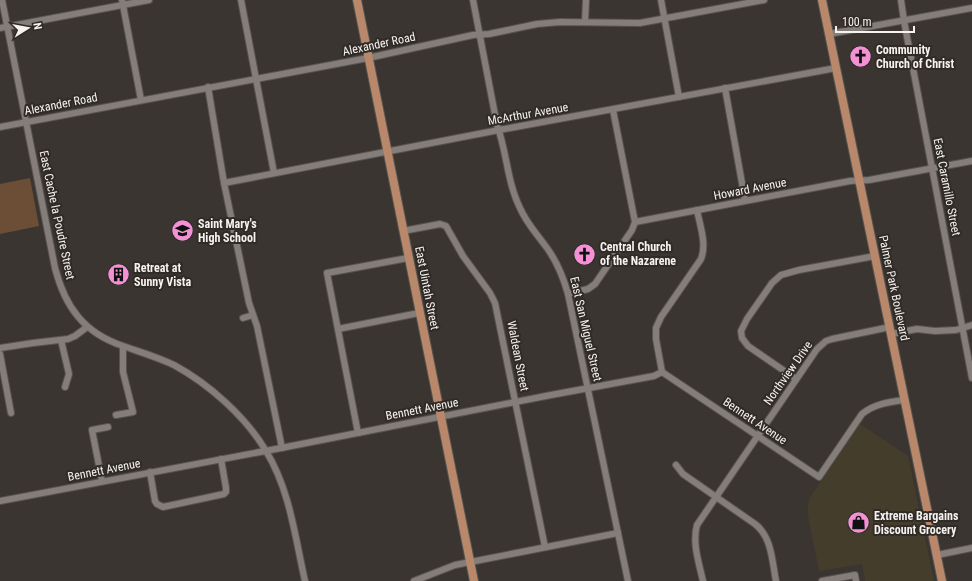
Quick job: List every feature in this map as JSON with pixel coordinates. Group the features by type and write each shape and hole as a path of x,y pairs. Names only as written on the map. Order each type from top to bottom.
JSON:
{"main road":[{"name":"East Uintah Street","path":"357,0 474,581"},
{"name":"Palmer Park Boulevard","path":"822,0 942,581"}],"street":[{"name":"East Cache la Poudre Street","path":"2,0 57,276 64,296 80,321 87,327 104,338 124,347 164,361 184,371 202,383 235,412 266,451 278,475 288,504 305,581"},
{"path":"0,28 123,2 149,0"},
{"path":"241,0 274,173"},
{"name":"East San Miguel Street","path":"474,0 499,130 516,200 528,222 554,258 561,271 568,294 628,581"},
{"path":"585,22 586,0"},
{"path":"661,0 679,97"},
{"name":"Alexander Road","path":"0,127 368,58 480,34 537,24 585,22 640,23 764,0"},
{"name":"East Caramillo Street","path":"901,0 972,378"},
{"path":"123,2 141,100"},
{"path":"829,34 972,8"},
{"name":"McArthur Avenue","path":"224,183 499,130 836,68"},
{"path":"208,87 224,183 249,303 257,326 282,448"},
{"path":"725,88 746,200"},
{"path":"568,294 588,289 595,284 632,230 635,222 613,110"},
{"name":"Howard Avenue","path":"635,222 850,181 860,181 972,161"},
{"path":"662,372 656,339 656,328 661,317 703,254 704,245 697,210"},
{"name":"Waldean Street","path":"403,231 440,224 446,226 463,256 496,303 545,547"},
{"path":"796,379 744,342 741,331 747,319 772,283 781,275 875,256"},
{"path":"358,433 327,273 408,258"},
{"path":"338,329 419,313"},
{"path":"243,318 253,315"},
{"name":"Northview Drive","path":"703,581 695,544 695,531 700,520 816,349 826,341 840,337 890,330 956,330 972,325"},
{"path":"0,348 72,338 87,327"},
{"path":"61,340 69,374 66,387"},
{"path":"116,415 133,412 123,372 124,347"},
{"path":"0,354 11,413"},
{"name":"Bennett Avenue","path":"0,501 588,389 654,376 662,372 819,477 862,414 871,407 877,405 904,400"},
{"path":"102,481 92,430 108,427"},
{"path":"150,472 155,501 157,504 163,506 224,494 226,492 226,488 220,459"},
{"path":"676,465 683,474 755,524 762,531 767,539 776,581"},
{"path":"414,581 450,567 471,562 618,533"},
{"path":"937,555 972,548"},
{"path":"822,581 855,574 856,581"}],"shaded area":[{"path":"30,178 39,226 0,234 0,184"},
{"path":"860,424 908,456 934,581 865,581 862,564 819,571 808,516 809,499"}],"place":[{"name":"Community Church of Christ","path":"860,57"},
{"name":"Saint Mary's High School","path":"183,231"},
{"name":"Central Church of the Nazarene","path":"584,254"},
{"name":"Retreat at Sunny Vista","path":"119,275"},
{"name":"Extreme Bargains Discount Grocery","path":"858,523"}]}
